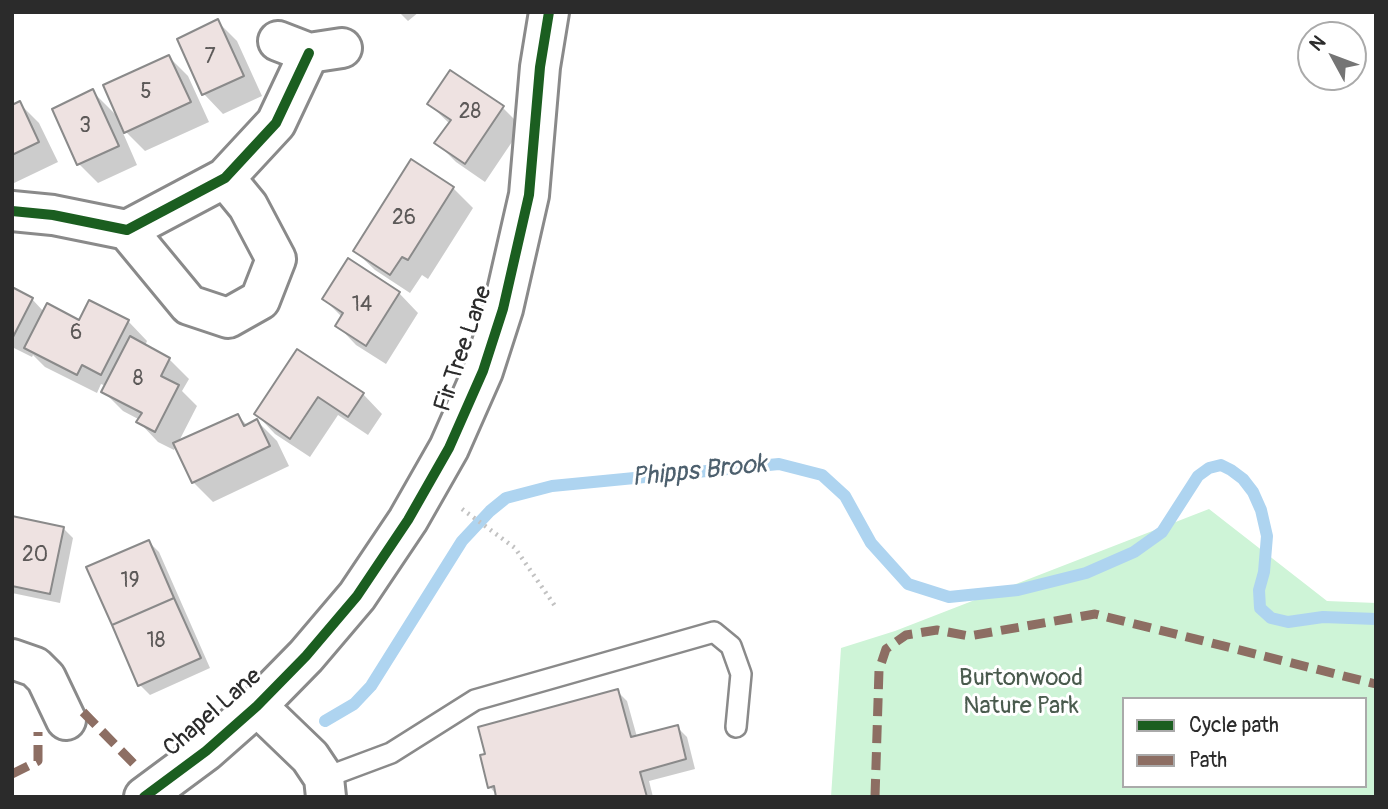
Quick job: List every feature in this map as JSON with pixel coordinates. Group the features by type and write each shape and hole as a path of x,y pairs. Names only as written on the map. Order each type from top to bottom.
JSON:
{"street":[{"name":"Fir Tree Lane","path":"306,656 357,596 408,520 449,448 483,371 503,309 528,195 540,67 549,12"},
{"path":"127,230 225,178 276,123 310,47"},
{"path":"12,211 52,215 127,230 189,305 229,318 260,300 276,259 248,206 225,178"},
{"name":"Chapel Lane","path":"144,797 206,751 257,706 306,656"},
{"path":"12,659 36,667 47,678 62,721"},
{"path":"257,706 310,757 325,787"}],"lane":[{"path":"325,787 391,753 475,700 715,632 731,646 741,674 736,727"}],"path":[{"path":"458,507 515,548 555,606"}],"green space":[{"name":"Burtonwood Nature Park","path":"1209,509 1327,601 1376,603 1376,797 831,797 841,648 895,631"}],"building":[{"path":"218,19 244,76 202,95 177,39"},
{"path":"169,55 191,102 124,133 103,85"},
{"path":"450,70 504,106 465,164 434,143 451,120 427,104"},
{"path":"93,89 119,146 77,165 52,109"},
{"path":"20,101 39,142 12,155 12,105"},
{"path":"411,159 454,187 408,260 402,257 390,275 353,251"},
{"path":"348,258 400,292 366,346 335,326 343,313 322,299"},
{"path":"12,287 33,298 12,339"},
{"path":"89,300 129,320 101,375 82,365 77,375 24,348 47,303 79,320"},
{"path":"130,336 170,358 161,376 179,385 155,432 136,422 142,413 101,392"},
{"path":"297,349 364,393 348,417 318,397 290,439 254,414"},
{"path":"238,414 244,426 257,419 270,446 192,483 173,443"},
{"path":"12,516 64,527 50,594 12,586"},
{"path":"149,540 174,598 112,625 86,567"},
{"path":"174,598 201,658 138,686 112,625"},
{"path":"618,689 631,737 678,725 686,759 640,772 647,797 496,797 494,786 488,788 480,755 485,754 478,727"}],"waterway":[{"name":"Phipps Brook","path":"325,721 354,704 371,686 462,541 490,511 506,498 552,486 779,464 822,475 845,496 871,543 908,584 949,597 1018,590 1086,573 1134,552 1162,532 1198,476 1209,468 1221,465 1243,479 1253,492 1261,510 1267,536 1264,572 1259,590 1260,608 1271,618 1288,622 1323,617 1376,619"}],"marked path":[{"path":"875,797 879,670 886,649 906,635 937,630 969,636 1095,614 1376,684"},
{"path":"83,712 138,768"},
{"path":"12,774 38,761 38,732"}],"cycle path":[{"path":"144,797 206,751 257,706 306,656 357,596 408,520 449,448 483,371 503,309 529,195 540,67 549,12"},
{"path":"12,211 53,215 127,230 225,178 276,123 309,53"}]}
